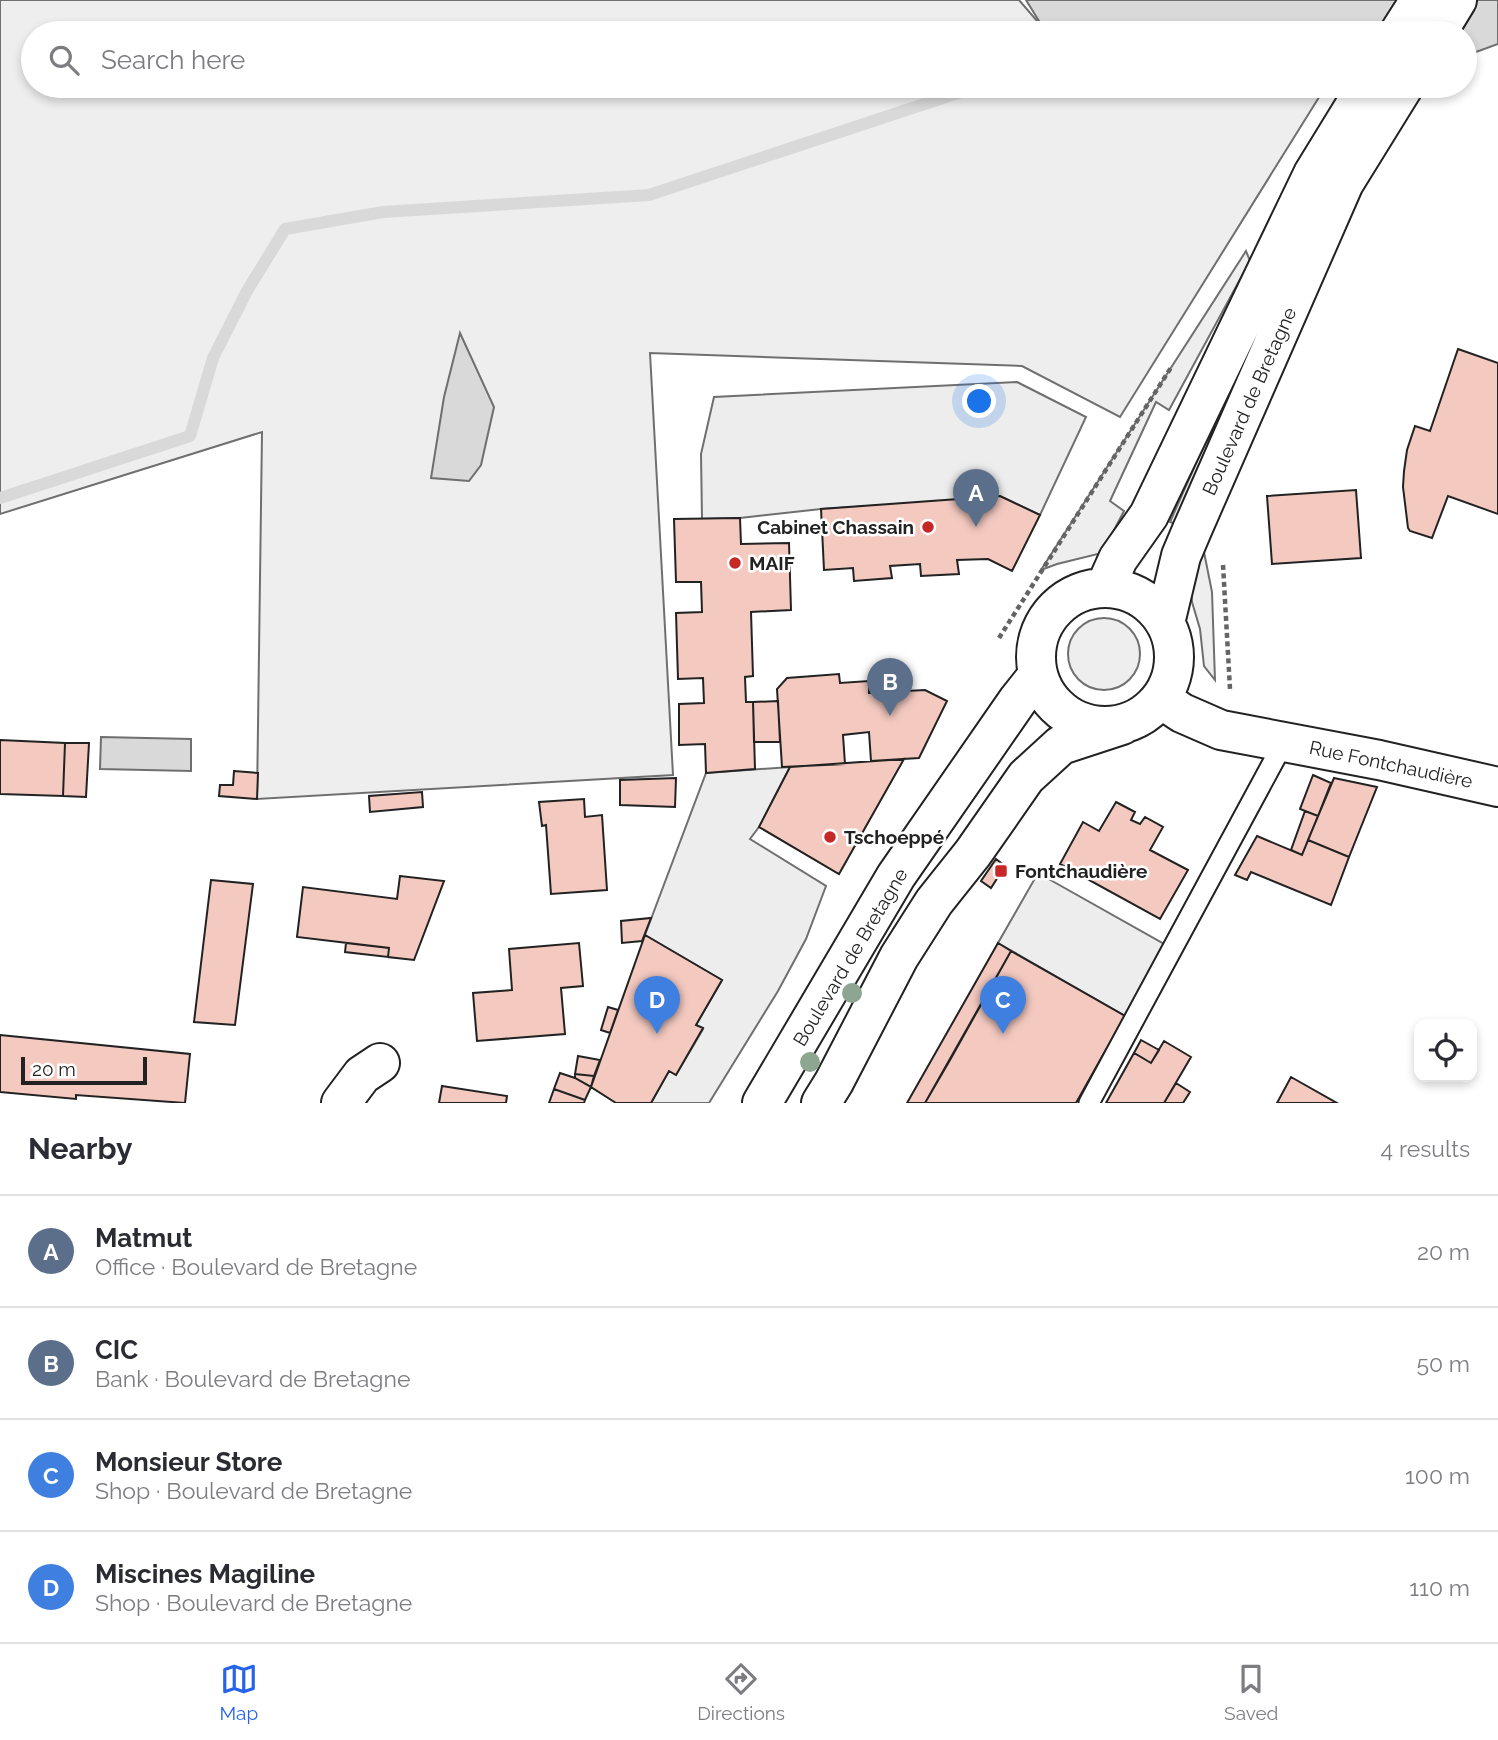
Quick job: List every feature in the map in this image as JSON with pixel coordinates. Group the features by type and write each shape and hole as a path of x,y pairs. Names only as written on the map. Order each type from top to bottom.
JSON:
{"main road":[{"path":"1407,21 1420,0"},
{"path":"1444,21 1457,0"},
{"path":"1329,178 1362,98"},
{"path":"1329,178 1394,98"},
{"name":"Boulevard de Bretagne","path":"1105,588 1118,559 1149,515 1329,178"},
{"name":"Boulevard de Bretagne","path":"1165,623 1181,556 1329,178"},
{"path":"821,1103 899,957 934,902 973,853 1026,777 1061,745 1122,725 1143,715 1161,699 1170,681 1174,662 1172,642 1157,611 1146,601 1119,589 1105,588 1082,592 1061,603 1045,621 1037,643 1035,659 1038,676 1055,706 1069,717 1104,727 1122,725"},
{"name":"Boulevard de Bretagne","path":"762,1103 897,876 1018,700 1038,676"},
{"name":"Rue Fontchaudière","path":"1161,699 1182,713 1221,730 1379,760 1498,787"},
{"path":"341,1103 362,1075 380,1063"}],"lane":[{"path":"1088,1103 1284,742"}],"path":[{"path":"999,638 1173,364"},
{"path":"1221,730 1231,696 1222,553"}],"shaded area":[{"path":"0,0 1019,0 1037,21 21,21 21,98 1319,98 1120,417 1022,366 650,353 673,775 257,799 262,432 0,514"},
{"path":"1026,0 1498,0 1498,44 1477,52 1477,21 1039,21"},
{"path":"1303,222 1178,525 1170,522"},
{"path":"1246,251 1250,261 1169,410 1156,402 1110,501 1124,511 1102,553 1041,570"},
{"path":"460,333 494,407 481,465 469,481 431,478 444,397"},
{"path":"1017,382 1086,417 1040,515 1004,498 702,519 701,454 714,397"},
{"path":"1202,542 1212,592 1215,680 1204,666 1200,629 1192,602 1190,578"},
{"path":"1104,618 1124,624 1134,634 1140,654 1134,674 1124,684 1104,690 1084,684 1074,674 1068,654 1074,634 1084,624"},
{"path":"101,737 191,739 191,771 100,769"},
{"path":"790,767 750,839 826,886 806,939 778,991 709,1103 651,1103 669,1071 676,1075 703,1029 696,1025 722,980 645,935 706,773"},
{"path":"1038,873 1164,944 1125,1016 998,943"}],"building":[{"path":"1458,349 1498,363 1498,514 1448,496 1432,538 1408,528 1403,487 1404,471 1415,426 1430,431"},
{"path":"1356,490 1361,558 1272,564 1267,496"},
{"path":"1000,496 1040,515 1012,571 988,559 957,560 959,574 921,576 920,564 890,566 892,578 854,581 853,568 824,570 821,509"},
{"path":"740,518 741,544 789,543 791,610 751,612 753,676 745,677 746,702 753,702 755,769 706,773 705,744 679,745 679,704 704,703 703,678 678,679 676,613 702,612 701,582 676,582 674,519"},
{"path":"839,674 840,683 869,681 869,693 925,690 947,701 919,758 871,761 869,732 843,735 845,764 782,767 777,689 787,678"},
{"path":"907,678 907,691 869,693 869,681"},
{"path":"778,701 780,742 754,742 753,702"},
{"path":"0,740 65,743 63,796 0,794"},
{"path":"65,743 89,743 86,797 63,796"},
{"path":"904,759 839,874 759,827 790,767"},
{"path":"234,771 258,773 257,799 219,796 220,785 233,785"},
{"path":"1313,775 1331,783 1318,816 1300,809"},
{"path":"676,778 675,807 620,805 620,780"},
{"path":"1334,778 1377,787 1349,857 1308,840"},
{"path":"422,792 423,807 370,812 369,796"},
{"path":"584,799 585,817 602,815 607,890 551,894 546,825 542,826 539,802"},
{"path":"1116,802 1135,812 1131,820 1140,824 1145,817 1163,827 1150,850 1188,870 1160,919 1060,864 1083,822 1099,831"},
{"path":"1305,811 1318,816 1302,855 1291,850"},
{"path":"1257,836 1302,855 1308,840 1349,857 1331,905 1251,872 1247,880 1235,875"},
{"path":"996,859 1005,866 991,888 981,881"},
{"path":"400,876 444,881 414,960 388,957 389,948 297,937 303,887 397,899"},
{"path":"211,880 253,884 235,1025 194,1022"},
{"path":"651,918 642,941 622,943 621,921"},
{"path":"645,935 722,980 696,1025 703,1028 676,1075 669,1071 651,1103 616,1103 591,1087"},
{"path":"346,943 389,948 388,957 345,952"},
{"path":"579,943 583,986 561,988 565,1034 477,1041 473,993 512,990 509,949"},
{"path":"998,943 1011,951 950,1060 925,1103 907,1103"},
{"path":"1011,951 1125,1016 1076,1103 925,1103"},
{"path":"608,1007 618,1010 610,1033 601,1030"},
{"path":"0,1035 190,1054 185,1103 76,1095 76,1099 0,1092"},
{"path":"1141,1040 1159,1050 1151,1063 1134,1053"},
{"path":"1164,1041 1191,1057 1164,1103 1106,1103 1134,1053 1151,1063"},
{"path":"578,1056 600,1060 594,1076 575,1074"},
{"path":"560,1073 591,1087 585,1100 554,1089"},
{"path":"575,1074 594,1076 591,1087 575,1078"},
{"path":"1291,1077 1337,1103 1277,1103"},
{"path":"1176,1083 1190,1092 1183,1103 1164,1103"},
{"path":"442,1086 507,1096 506,1103 439,1103"},
{"path":"554,1089 585,1100 584,1103 549,1103"}],"waterway":[{"path":"0,498 190,436 213,358 247,291 285,229 383,212 649,195 943,98"}],"place":[{"name":"Cabinet Chassain","path":"928,527"},
{"name":"Matmut","path":"976,527"},
{"name":"MAIF","path":"735,563"},
{"name":"CIC","path":"890,716"},
{"name":"Tschoeppé","path":"830,837"},
{"name":"Fontchaudière","path":"1001,871"},
{"name":"Miscines Magiline","path":"657,1034"},
{"name":"Monsieur Store","path":"1003,1034"}]}
